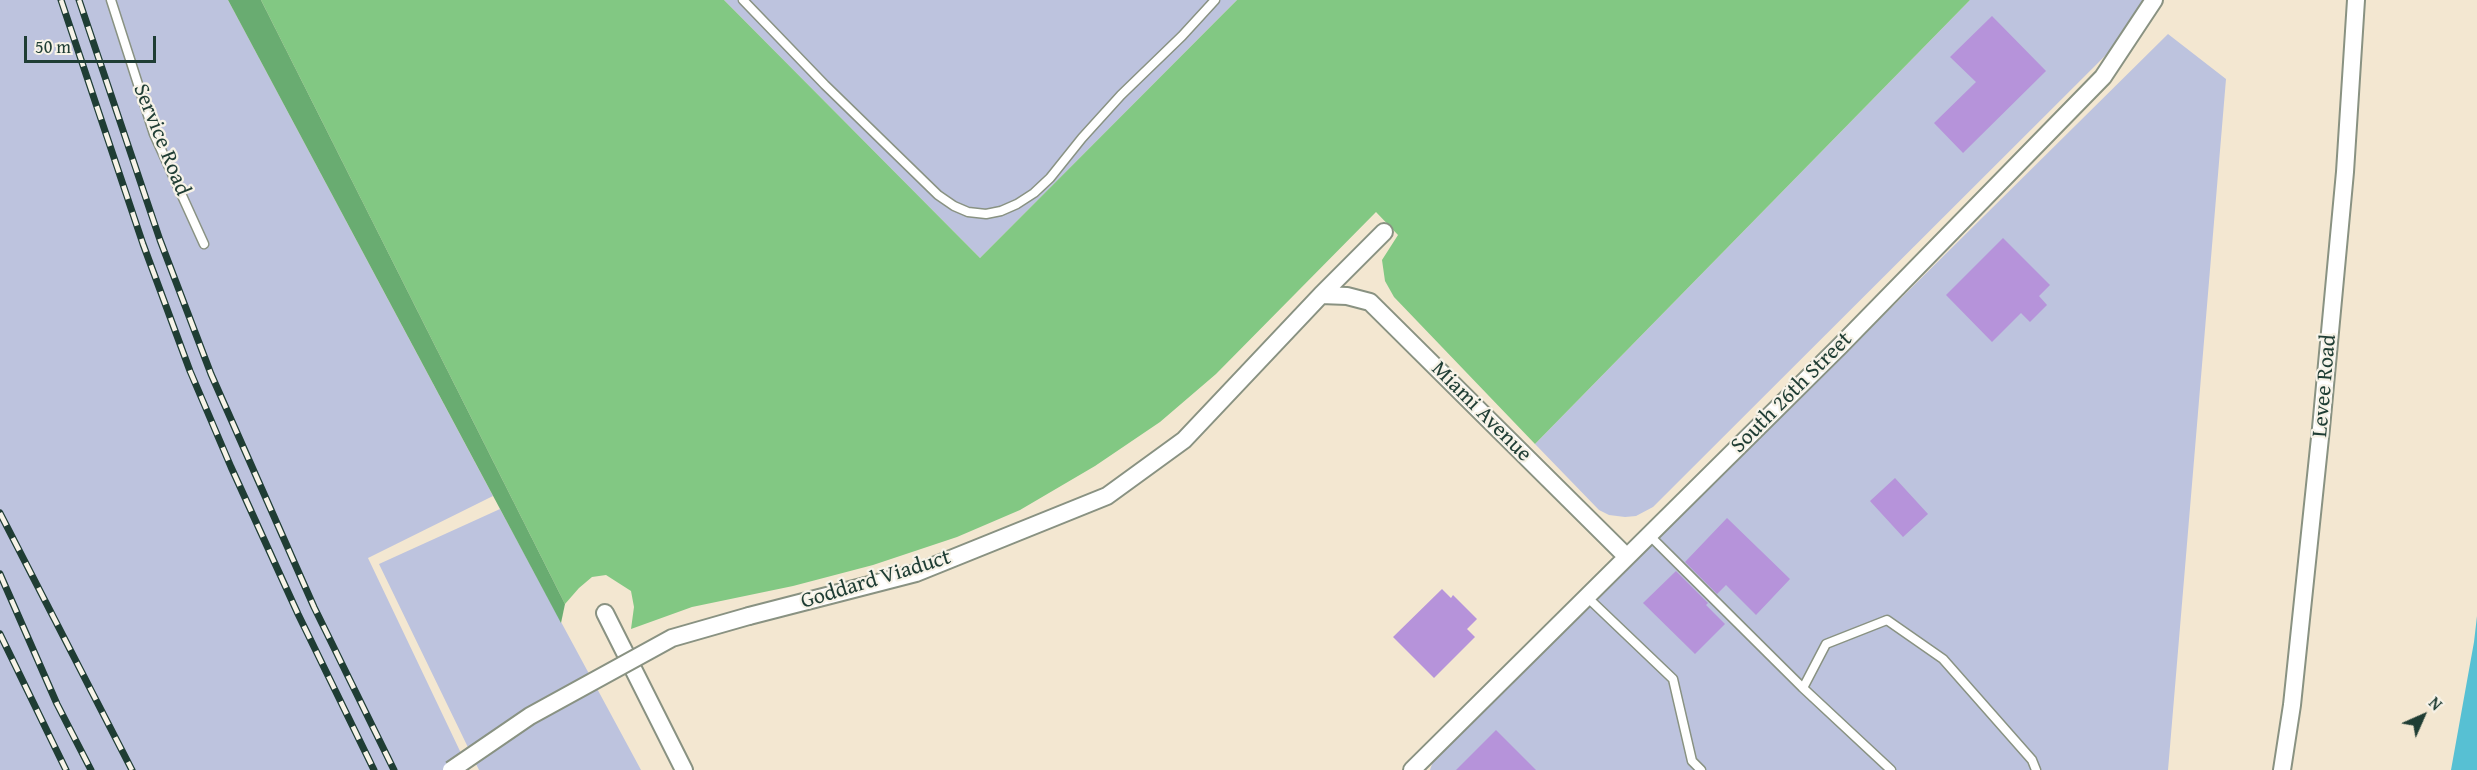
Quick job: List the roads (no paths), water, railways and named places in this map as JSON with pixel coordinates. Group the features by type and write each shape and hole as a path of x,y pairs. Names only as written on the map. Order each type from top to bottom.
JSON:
{"street":[{"name":"South 26th Street","path":"1412,770 1840,346 2103,77 2154,0"},
{"name":"Levee Road","path":"2282,770 2292,705 2322,416 2345,172 2356,0"},
{"name":"Goddard Viaduct","path":"452,770 531,716 672,638 916,573 1107,496 1184,440 1384,232"},
{"name":"Miami Avenue","path":"1321,295 1347,296 1370,302 1627,556"},
{"path":"605,613 684,770"}],"lane":[{"name":"Service Road","path":"111,0 154,134 204,244"},
{"path":"743,0 825,85 938,195 968,212 986,214 1009,208 1034,193 1121,95 1182,36 1215,0"},
{"path":"1649,535 1803,688 1891,770"},
{"path":"1587,597 1673,679 1692,761 1701,770"},
{"path":"1803,688 1826,644 1887,620 1943,659 2032,760 2036,770"}],"water":[{"path":"2477,616 2477,770 2451,770 2474,642"}],"railway":[{"path":"61,0 143,244 190,371 298,614 374,770"},
{"path":"79,0 160,240 211,374 314,607 394,770"},
{"path":"0,513 132,770"},
{"path":"0,574 57,704 91,770"},
{"path":"0,634 66,770"}]}
